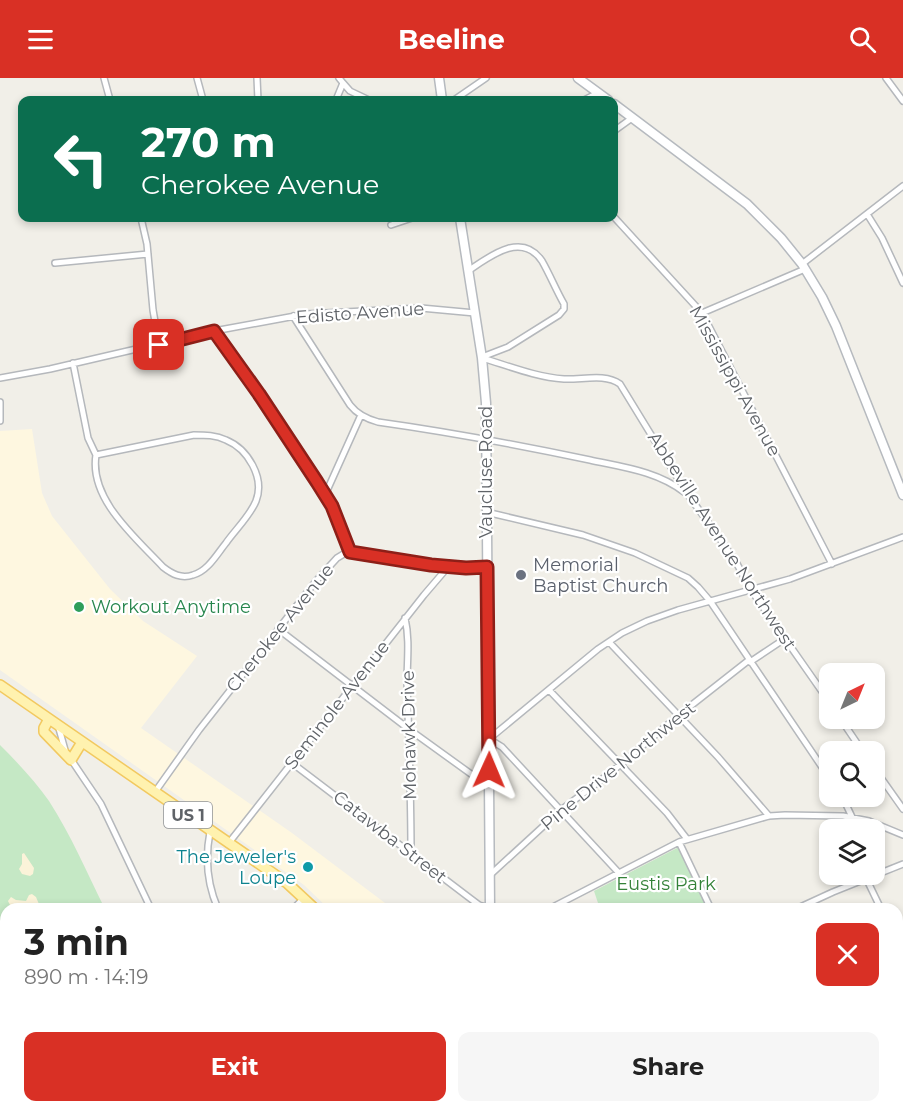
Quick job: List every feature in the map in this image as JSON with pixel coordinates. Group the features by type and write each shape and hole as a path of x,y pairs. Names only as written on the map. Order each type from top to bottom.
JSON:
{"main road":[{"name":"US 1","path":"0,685 287,883 309,903"},
{"path":"54,722 44,728 44,732 71,760 82,742"}],"street":[{"path":"104,78 109,96"},
{"path":"197,78 202,96"},
{"path":"257,78 258,96"},
{"path":"439,78 441,96"},
{"path":"459,96 486,78"},
{"path":"578,78 602,96"},
{"path":"886,78 903,100"},
{"path":"337,96 341,81"},
{"path":"341,81 350,90 361,96"},
{"path":"592,96 598,93"},
{"path":"618,108 747,204 775,231 804,267 836,326 903,493"},
{"path":"618,128 632,118"},
{"path":"702,313 804,267 903,186"},
{"path":"867,214 882,238 903,283"},
{"name":"Mississippi Avenue","path":"618,221 702,313 832,564"},
{"path":"142,222 159,345"},
{"path":"391,225 400,222"},
{"name":"Vaucluse Road","path":"461,222 482,358 487,439 490,903"},
{"path":"468,271 508,248 525,247 533,251 542,261 564,304 560,315 508,347 482,358"},
{"path":"55,263 148,254"},
{"name":"Edisto Avenue","path":"0,378 159,345 214,331 321,312 421,308 475,313"},
{"path":"293,316 350,405 361,415 378,422 487,439 611,464 654,475 688,495"},
{"path":"214,331 272,412 332,506 350,552"},
{"name":"Abbeville Avenue Northwest","path":"482,358 546,378 614,380 626,392 688,495 819,687"},
{"path":"73,363 88,438 96,455 94,468 106,500 131,532 164,567 175,575 190,576 207,566 254,506 257,496 258,480 253,466 239,448 224,439 194,435 96,455"},
{"path":"0,402 0,421"},
{"path":"325,495 361,415"},
{"path":"486,512 583,535 635,553 688,578 710,601 819,763"},
{"path":"618,872 502,747 489,739 589,656 647,621 832,564 903,537"},
{"name":"Cherokee Avenue","path":"155,792 199,730 331,563 341,554 350,552 448,567 487,567"},
{"name":"Seminole Avenue","path":"228,844 405,618 448,567"},
{"name":"Mohawk Drive","path":"405,618 408,634 411,853"},
{"path":"278,629 489,787"},
{"name":"Pine Drive Northwest","path":"490,875 561,810 679,715 749,661 786,638"},
{"path":"609,642 679,715 769,816"},
{"path":"549,690 667,813 687,839"},
{"path":"54,722 71,760 101,804 149,903"},
{"name":"Catawba Street","path":"292,763 476,903"},
{"path":"885,784 903,809"},
{"path":"847,807 852,817"},
{"path":"560,903 679,842 769,816 852,817 903,835"},
{"path":"210,832 207,849 209,880 216,903"},
{"path":"679,842 708,903"},
{"path":"885,871 903,864"},
{"path":"810,903 850,885"},
{"path":"869,885 878,903"},
{"path":"299,903 304,898"}],"shaded area":[{"path":"32,429 42,493 52,516 110,589 143,621 197,656 141,728 292,833 385,903 323,903 304,885 0,670 0,431"}],"green space":[{"path":"0,745 49,801 72,841 102,903 0,903"},
{"name":"Eustis Park","path":"679,847 704,903 598,903 594,891"}],"sand":[{"path":"24,853 34,868 30,876 22,874 19,869"},
{"path":"29,895 36,897 38,903 9,903 8,901 11,897 26,901"}],"place":[{"name":"Memorial Baptist Church","path":"521,575"},
{"name":"Workout Anytime","path":"79,607"},
{"name":"The Jeweler's Loupe","path":"308,867"}],"route":[{"path":"159,345 214,331 259,394 332,506 350,552 431,565 487,567 489,770"}]}
